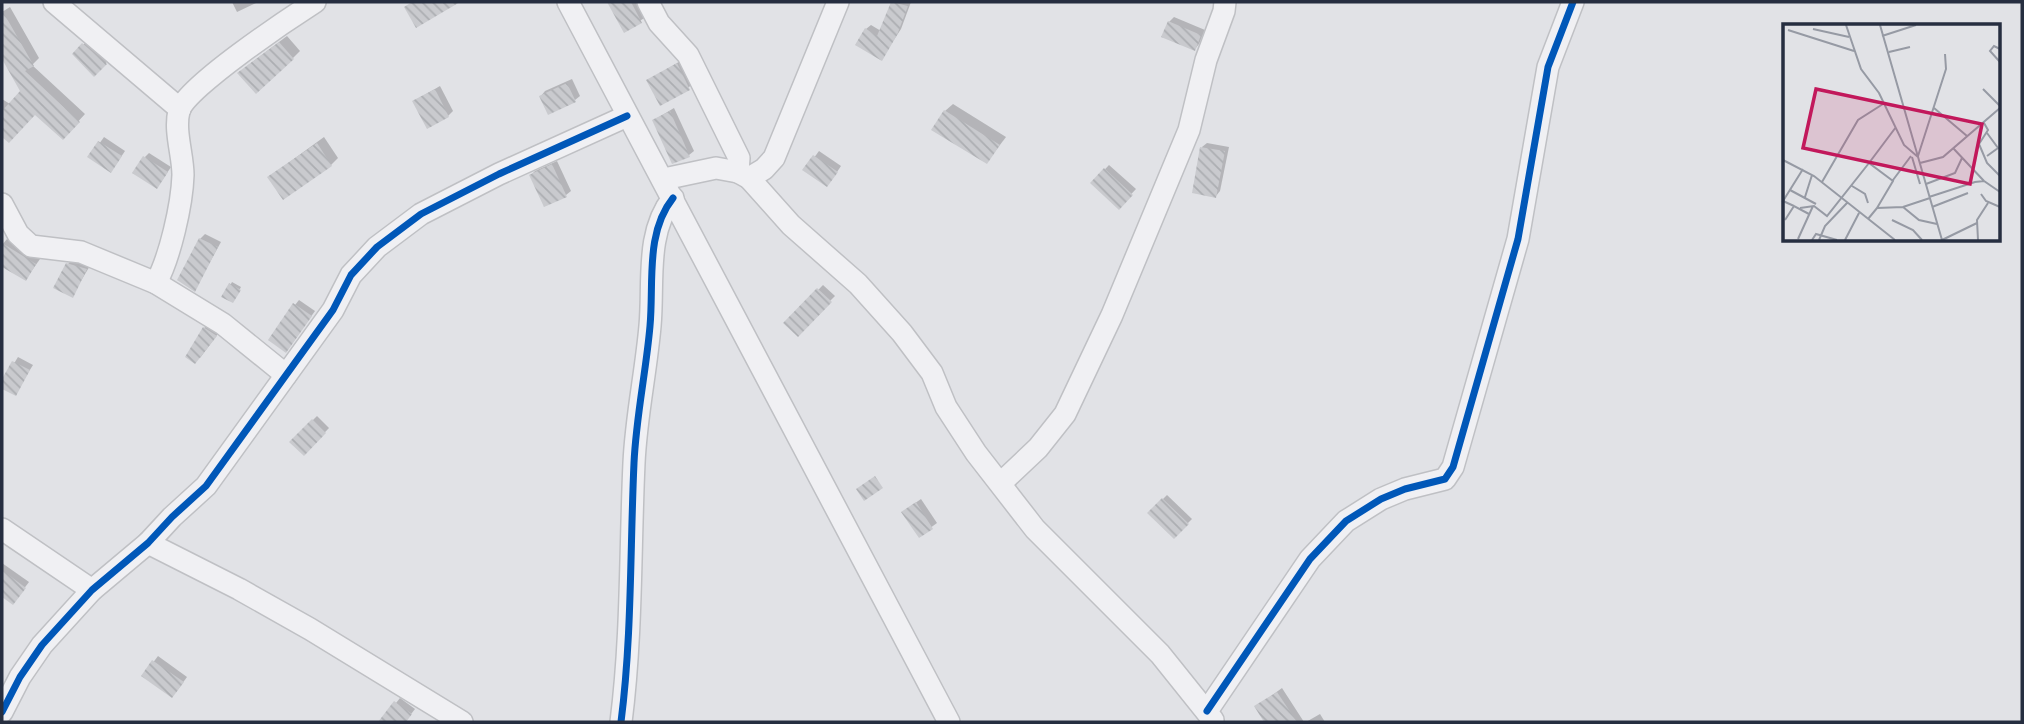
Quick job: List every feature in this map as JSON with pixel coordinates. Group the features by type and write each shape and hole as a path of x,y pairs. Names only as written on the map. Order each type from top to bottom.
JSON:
{"street":[{"path":"54,2 180,109"},
{"path":"156,283 169,249 183,175 178,124 180,109 196,90 265,34 315,2"},
{"path":"569,2 948,722"},
{"path":"648,2 659,23 688,55 739,158 744,175 791,225 858,284 902,333 932,373 946,407 976,453 1035,529 1160,654 1210,717 1310,559 1346,521 1381,499 1405,489 1445,479 1453,467 1518,239 1548,67 1573,2"},
{"path":"664,179 716,168 744,175 764,169 774,158 838,2"},
{"path":"1001,483 1038,448 1065,414 1089,365 1189,130 1206,60 1224,11 1224,2"},
{"path":"2,712 20,677 42,645 92,590 148,543 206,486 333,310 351,275 377,247 432,208 499,174 627,116"},
{"path":"621,722 627,676 632,581 634,461 650,327 656,232 662,212 673,198"},
{"path":"2,204 18,234 31,246 81,252 156,283 223,324 286,375"},
{"path":"2,529 92,590"},
{"path":"148,543 310,629 462,722"}],"building":[{"path":"412,2 460,2 416,28 404,7"},
{"path":"607,2 631,2 642,23 624,33"},
{"path":"891,2 908,6 897,35 882,61 855,45 865,28 877,36"},
{"path":"2,10 34,66 25,71 80,122 63,140 35,115 9,143 2,137 2,111 20,91 2,59"},
{"path":"1168,21 1201,35 1195,51 1161,37"},
{"path":"279,42 294,59 256,94 237,73"},
{"path":"82,43 107,64 94,77 72,54"},
{"path":"677,63 690,90 660,106 646,80"},
{"path":"567,83 576,102 548,115 539,96"},
{"path":"435,89 449,117 427,129 412,101"},
{"path":"944,110 1000,145 987,164 931,130"},
{"path":"670,111 690,157 672,164 652,120"},
{"path":"98,141 122,156 111,173 87,157"},
{"path":"317,143 332,166 283,200 267,177"},
{"path":"1200,147 1225,151 1216,198 1192,193"},
{"path":"813,155 838,172 827,187 802,170"},
{"path":"143,156 168,172 157,189 132,173"},
{"path":"552,164 567,197 544,207 529,175"},
{"path":"1104,168 1133,195 1119,210 1090,183"},
{"path":"199,238 218,247 195,292 177,280"},
{"path":"2,243 36,264 26,281 2,267"},
{"path":"66,263 87,269 73,298 53,288"},
{"path":"229,283 241,290 233,303 221,297"},
{"path":"817,288 832,302 798,337 783,323"},
{"path":"293,303 312,316 286,353 268,340"},
{"path":"203,327 217,336 195,364 185,357"},
{"path":"12,361 30,370 16,396 2,389 2,379"},
{"path":"312,419 326,433 304,456 289,442"},
{"path":"875,476 883,488 864,501 856,489"},
{"path":"1162,498 1189,524 1174,539 1147,513"},
{"path":"916,502 933,529 919,538 901,512"},
{"path":"2,570 26,588 13,605 2,597"},
{"path":"152,660 184,682 172,698 141,676"},
{"path":"1277,692 1297,722 1264,722 1254,706"},
{"path":"394,701 412,714 406,722 378,722"}],"cycle path":[{"path":"1207,711 1310,559 1346,521 1381,499 1405,489 1445,479 1453,467 1518,239 1548,67 1573,2"},
{"path":"2,712 20,677 42,645 92,590 148,543 206,486 333,310 351,275 377,247 421,214 499,174 627,116"},
{"path":"621,722 629,625 635,446 650,326 652,259 658,227 673,198"}]}
